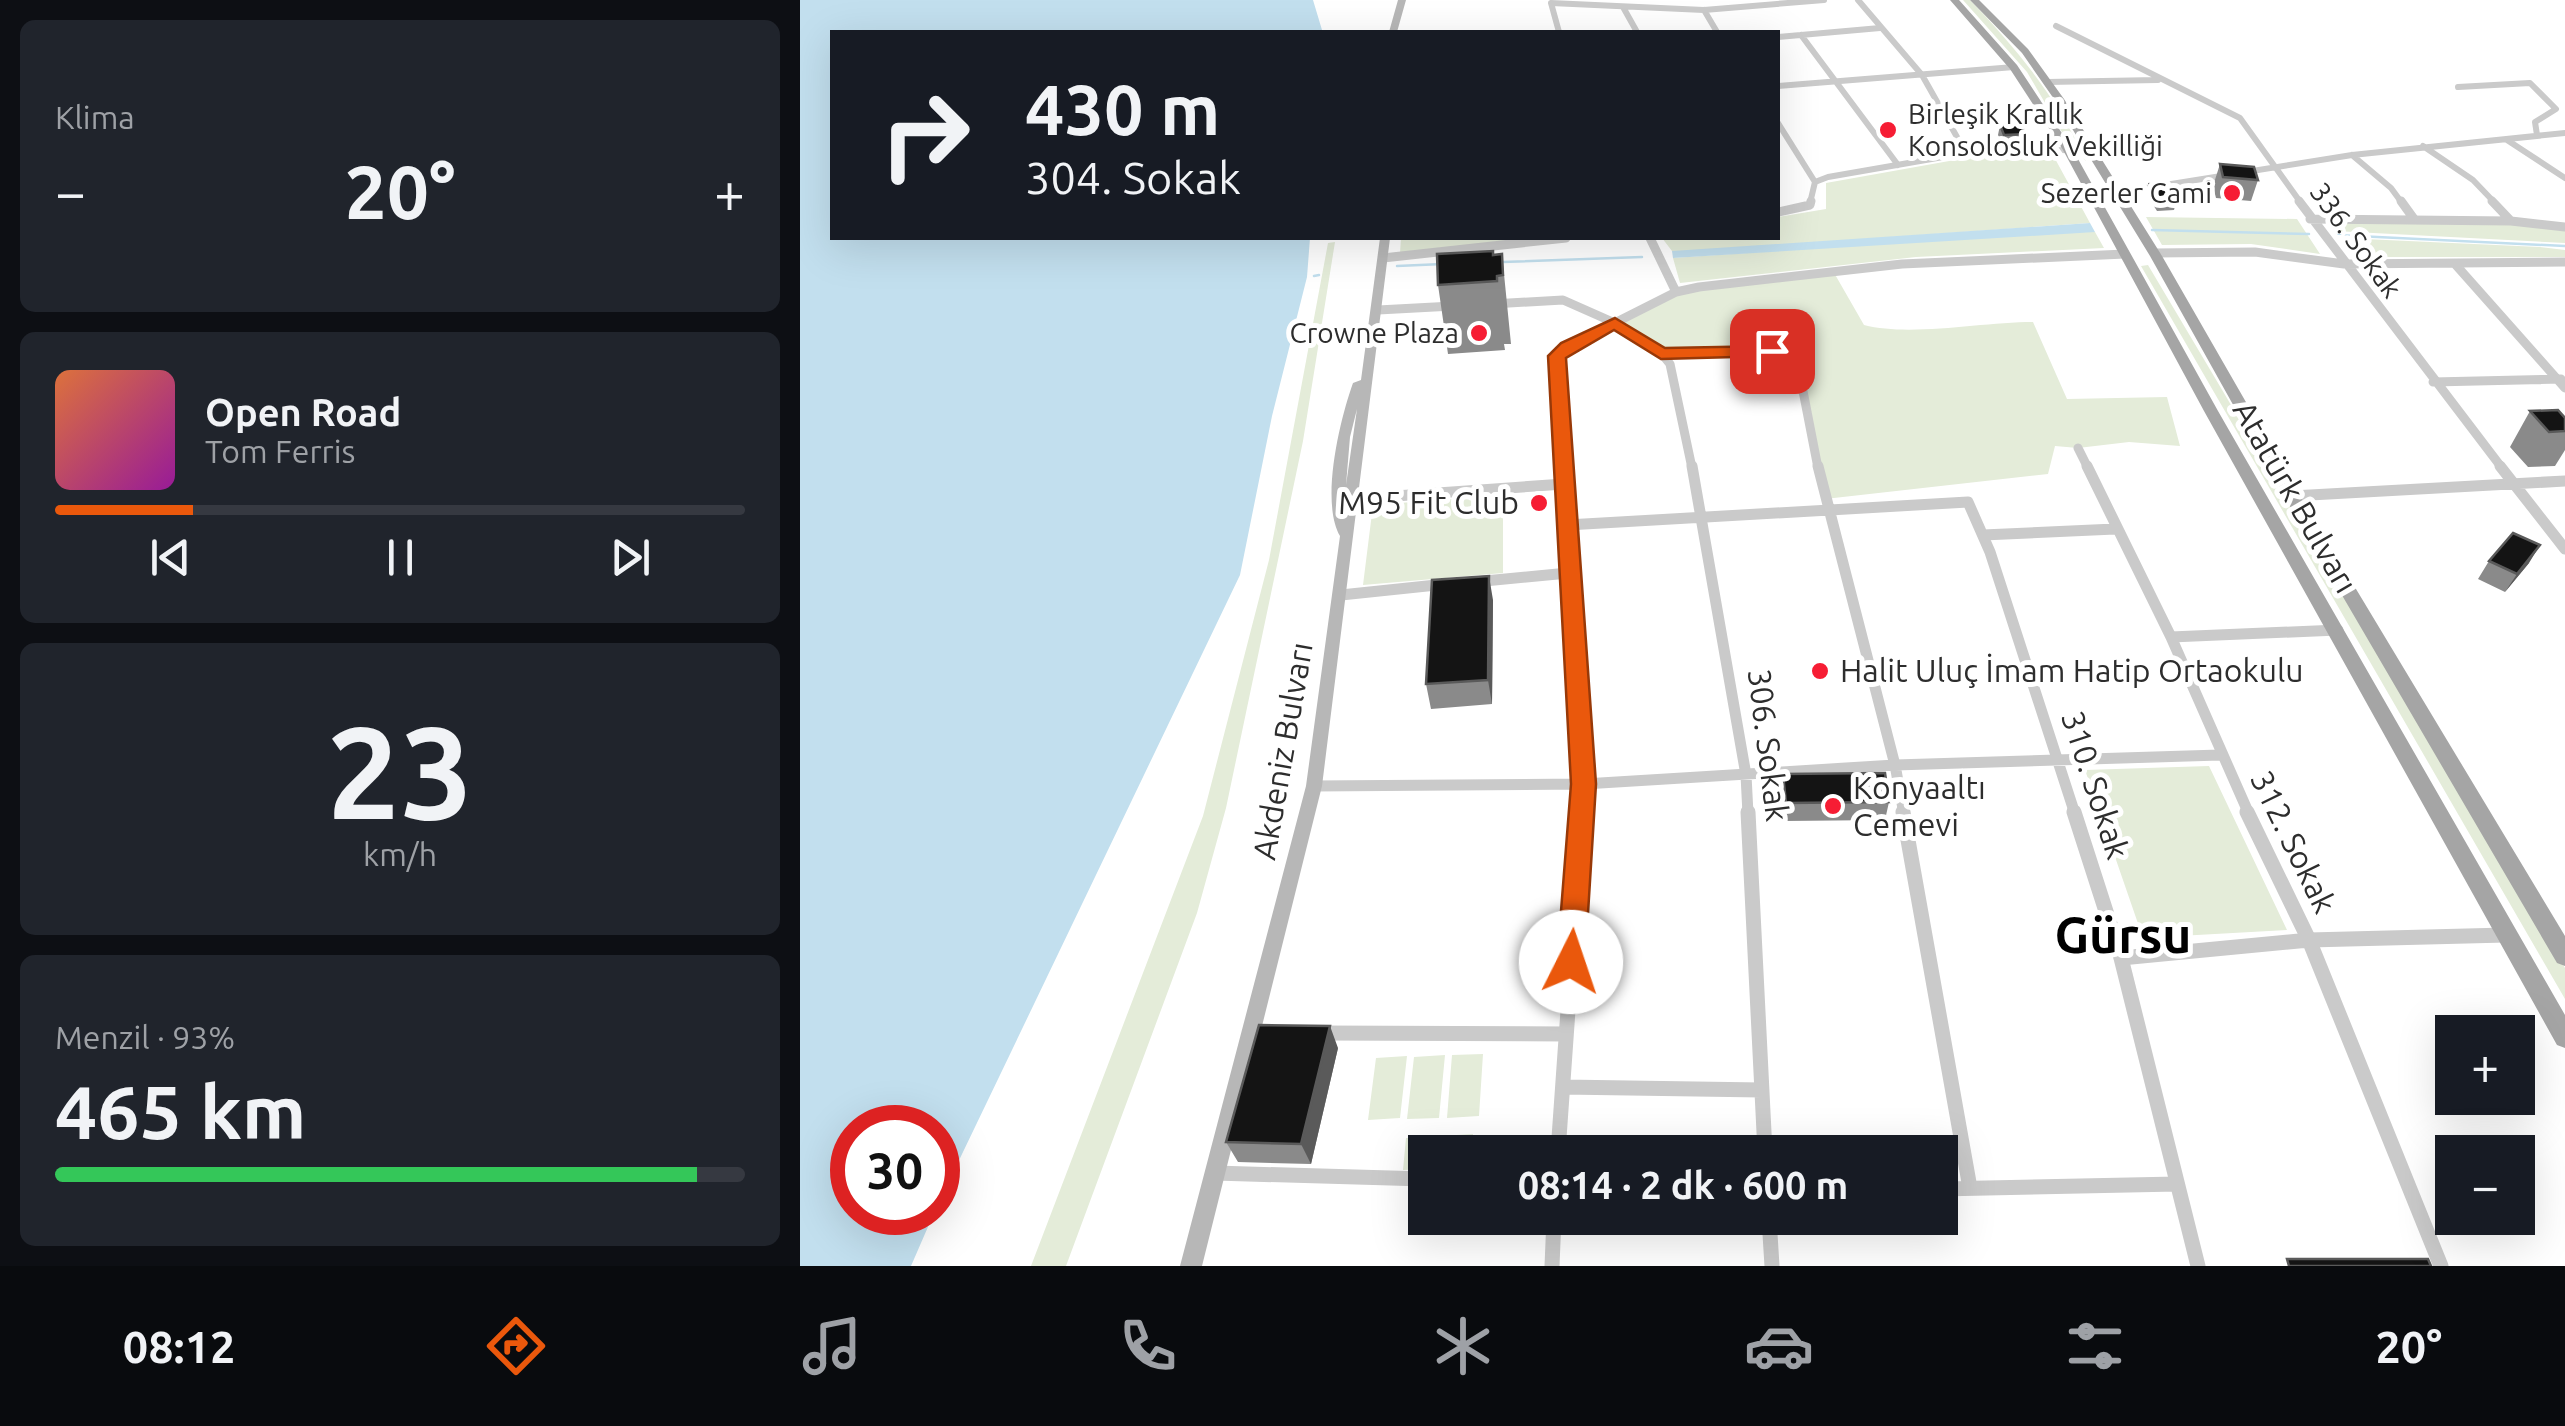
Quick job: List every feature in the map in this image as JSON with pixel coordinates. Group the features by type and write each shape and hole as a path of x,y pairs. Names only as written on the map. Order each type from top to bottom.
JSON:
{"main road":[{"path":"1394,30 1402,0"},
{"name":"Atatürk Bulvarı","path":"1954,0 2014,67 2141,255 2292,496 2565,956"},
{"name":"Atatürk Bulvarı","path":"1974,0 2025,50 2115,193 2141,255 2338,630 2565,1037"},
{"name":"Akdeniz Bulvarı","path":"1190,1266 1261,1033 1314,786 1353,495 1357,404 1371,354 1385,240"},
{"path":"1346,550 1337,492 1357,404"},
{"path":"1337,492 1344,497 1353,495"}],"street":[{"path":"1559,30 1551,3 1704,10 1824,0"},
{"path":"1858,0 1922,75 1966,154"},
{"path":"1623,6 1636,30"},
{"path":"1704,10 1716,30"},
{"name":"336. Sokak","path":"2056,26 2240,118 2432,382 2565,548"},
{"path":"1780,37 1880,28"},
{"path":"1800,35 1898,165"},
{"path":"1780,86 2014,67"},
{"path":"2047,82 2164,80"},
{"path":"2458,87 2530,83 2556,109 2535,122 2538,135"},
{"path":"1780,125 1815,182 1810,205 1780,212"},
{"path":"2115,193 2352,155 2565,132"},
{"path":"2507,140 2565,178"},
{"path":"2423,146 2473,180 2511,220"},
{"path":"1815,182 1966,154 2068,150"},
{"path":"2352,155 2390,188 2414,220"},
{"path":"2310,219 2511,220 2565,227"},
{"path":"1383,258 1548,240"},
{"path":"1651,240 1676,292"},
{"path":"1559,1135 1584,784 1557,356 1567,347 1676,292 1955,260 2206,252 2270,254 2344,264 2565,262"},
{"path":"2554,262 2565,274"},
{"path":"2455,264 2562,382"},
{"path":"1486,304 1563,300 1615,323 1661,354 1772,351 1796,355 1826,509 1896,766 1970,1188"},
{"path":"1378,310 1466,306"},
{"name":"306. Sokak","path":"1661,354 1670,364 1703,516 1746,776 1764,1135"},
{"path":"2432,382 2562,382"},
{"name":"312. Sokak","path":"2078,448 2171,637 2220,754 2310,940 2441,1266"},
{"path":"2292,496 2565,481"},
{"path":"1353,495 1564,484"},
{"name":"310. Sokak","path":"1826,509 1968,502 1984,535 2122,958 2198,1266"},
{"path":"1566,526 1826,509"},
{"path":"1984,535 2116,529"},
{"path":"1341,595 1568,572"},
{"path":"2171,637 2338,630"},
{"path":"1314,786 1584,784 1896,766 2220,754"},
{"path":"2122,958 2310,940 2506,935"},
{"path":"1310,1033 1566,1034"},
{"path":"1563,1088 1762,1090"},
{"path":"1216,1174 1408,1179"},
{"path":"1958,1188 2177,1184"},
{"path":"1552,1266 1553,1235"},
{"path":"1769,1235 1772,1266"}],"green space":[{"path":"1963,0 1970,0 2035,76 2086,161 2070,146 2027,72"},
{"path":"2053,155 2090,223 1692,251 1672,251 1664,240 1780,240 1780,217 1826,209 1826,183 1966,158"},
{"path":"2146,217 2297,219 2320,254 2251,244 2162,245"},
{"path":"2328,222 2535,225 2565,229 2565,243 2335,231"},
{"path":"2095,232 2104,248 1916,257 1680,283 1673,258"},
{"path":"2342,238 2540,247 2565,250 2565,257 2356,257"},
{"path":"1401,240 1513,240 1400,253"},
{"path":"1335,242 1303,441 1226,808 1197,913 1066,1266 1031,1266 1203,816 1269,560 1328,243"},
{"path":"2148,265 2565,968 2565,999 2141,266"},
{"path":"1833,271 1864,325 1903,330 2033,322 2067,399 2167,397 2180,446 2129,442 2078,448 2055,446 2048,474 1825,499 1796,355 1661,353 1615,323 1676,292"},
{"path":"1503,495 1503,573 1363,585 1373,505"},
{"path":"2209,766 2287,930 2143,938 2085,770"},
{"path":"1483,1054 1479,1116 1447,1118 1452,1055"},
{"path":"1445,1055 1439,1118 1407,1119 1414,1057"},
{"path":"1407,1056 1400,1118 1368,1120 1376,1058"},
{"path":"1406,1138 1408,1170 1403,1170"}],"water":[{"path":"800,0 1313,0 1322,30 830,30 830,240 1310,240 1307,277 1272,416 1240,575 960,1158 960,1105 830,1105 830,1235 924,1235 911,1266 800,1266"},
{"path":"2090,223 2095,232 1673,258 1672,251"}],"building":[{"path":"2023,124 2028,134 2004,135 2000,125"},
{"path":"2220,164 2254,167 2258,180 2223,177"},
{"path":"2166,183 2177,199 2160,200 2150,184"},
{"path":"1493,251 1493,255 1502,254 1503,275 1497,276 1497,281 1438,285 1437,254"},
{"path":"2558,410 2565,418 2565,431 2549,432 2530,411"},
{"path":"2513,533 2540,545 2517,574 2489,561"},
{"path":"1489,576 1488,680 1426,684 1432,580"},
{"path":"1885,773 1889,802 1786,803 1783,774"},
{"path":"1259,1025 1330,1026 1301,1144 1226,1142"},
{"path":"2287,1259 2428,1259 2431,1266 2289,1266"}],"waterway":[{"path":"2152,230 2309,234"},
{"path":"2336,235 2565,246"},
{"path":"1502,262 1642,257"},
{"path":"1397,266 1443,264"},
{"path":"1314,276 1319,275"}],"place":[{"name":"Birleşik Krallık Konsolosluk Vekilliği","path":"1888,130"},
{"name":"Sezerler Cami","path":"2232,193"},
{"name":"Crowne Plaza","path":"1479,333"},
{"name":"M95 Fit Club","path":"1539,503"},
{"name":"Halit Uluç İmam Hatip Ortaokulu","path":"1820,671"},
{"name":"Konyaaltı Cemevi","path":"1833,806"}],"district":[{"name":"Gürsu","path":"2123,935"}],"route":[{"path":"1571,962 1584,784 1557,356 1615,323 1661,354 1772,351"}]}
